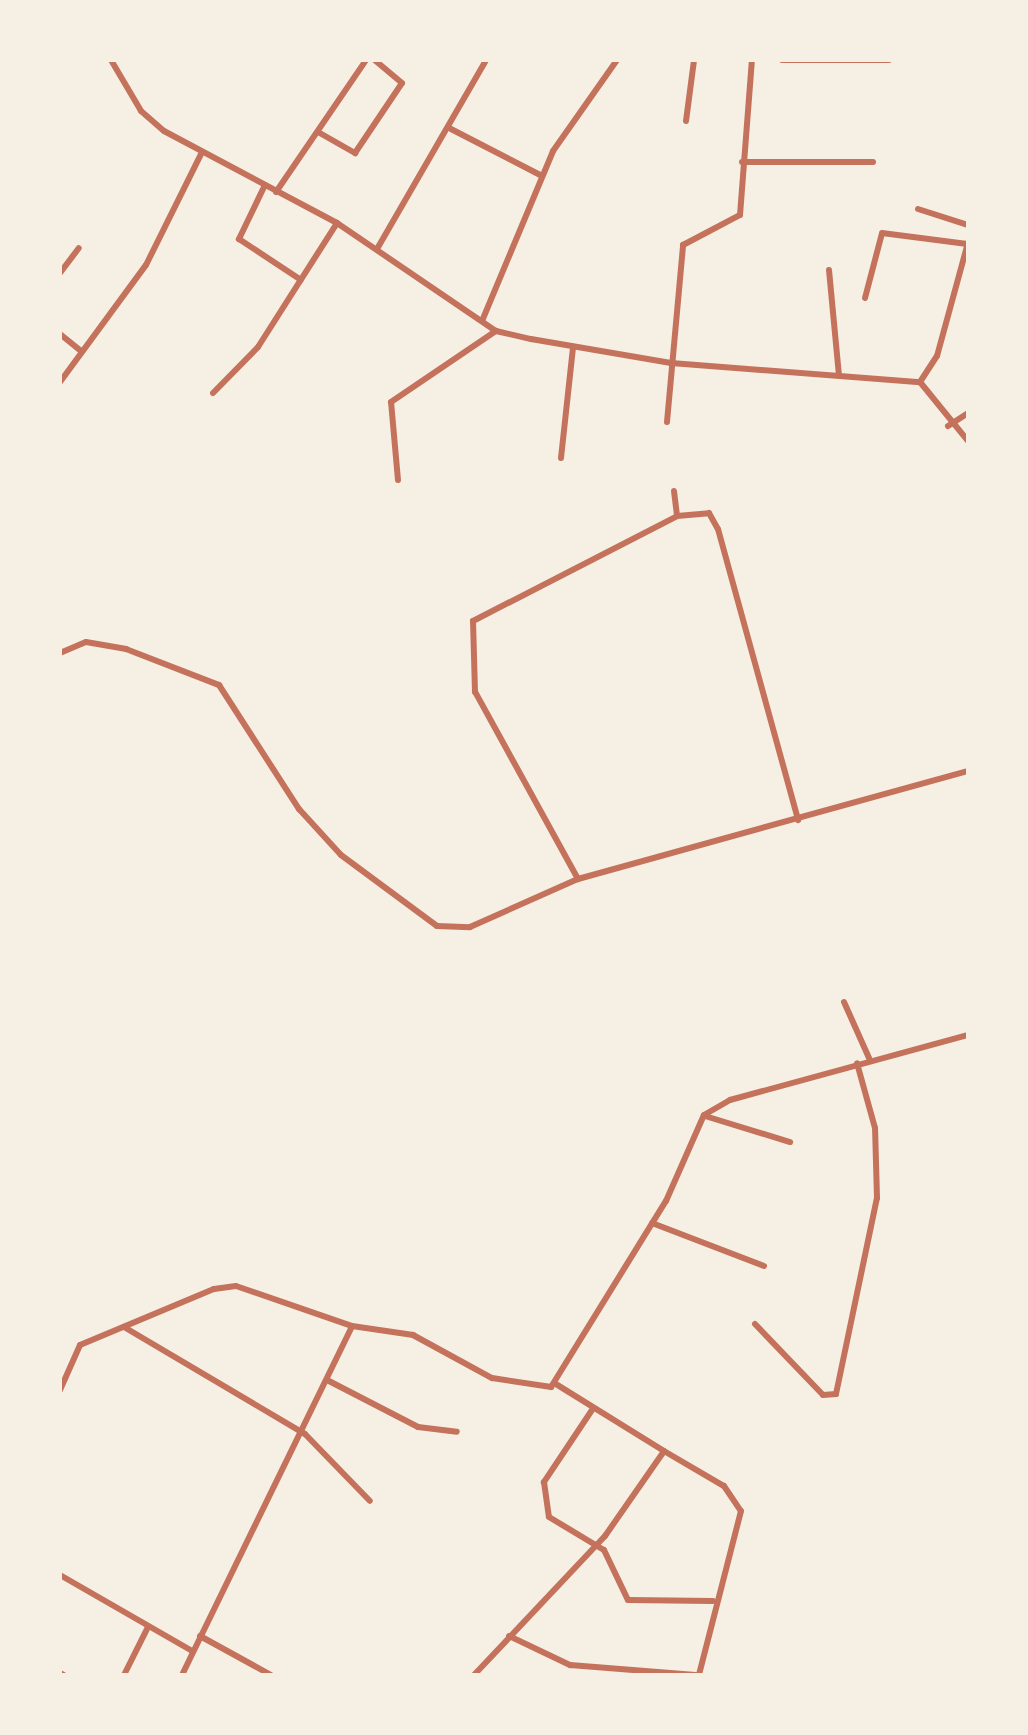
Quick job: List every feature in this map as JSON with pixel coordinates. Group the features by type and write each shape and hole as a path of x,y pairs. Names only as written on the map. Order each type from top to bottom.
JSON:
{"street":[{"path":"111,60 140,111 201,154 337,224 496,330 672,362 920,382"},
{"path":"276,192 366,60"},
{"path":"318,132 355,153 402,84 375,60"},
{"path":"377,249 451,129 486,60"},
{"path":"482,322 542,176 617,60"},
{"path":"686,121 694,60"},
{"path":"667,422 683,245 735,222 752,60"},
{"path":"782,60 889,60"},
{"path":"451,129 542,176"},
{"path":"60,382 146,264 201,154"},
{"path":"742,162 872,162"},
{"path":"264,187 239,239 301,280"},
{"path":"918,209 968,224"},
{"path":"213,394 237,375 337,224"},
{"path":"865,298 882,233 968,244 937,356 920,382"},
{"path":"60,273 79,248"},
{"path":"829,270 839,376"},
{"path":"398,480 392,402 496,330"},
{"path":"60,334 80,350"},
{"path":"561,458 573,347"},
{"path":"920,382 948,426 968,440"},
{"path":"948,426 968,413"},
{"path":"674,491 677,516"},
{"path":"578,879 488,724 470,633 494,603 677,516 710,513 718,529 798,820"},
{"path":"60,653 86,642 126,649 219,685 298,808 422,920 470,927 578,879 968,772"},
{"path":"844,1002 870,1060"},
{"path":"556,1384 652,1224 704,1116 870,1060 968,1035"},
{"path":"755,1324 823,1395 836,1394 877,1198 875,1128 857,1064"},
{"path":"704,1116 790,1142"},
{"path":"652,1224 764,1266"},
{"path":"60,1390 80,1345 236,1286 352,1326 413,1336 511,1383 556,1384 738,1500 738,1530 713,1601 698,1675 570,1665 509,1636"},
{"path":"123,1326 305,1434 370,1500"},
{"path":"182,1675 305,1434 352,1326"},
{"path":"327,1380 418,1427 457,1432"},
{"path":"592,1410 541,1495 548,1517 596,1545 628,1600 713,1601"},
{"path":"474,1675 596,1545 664,1451"},
{"path":"60,1575 192,1652"},
{"path":"124,1675 148,1627"},
{"path":"200,1636 271,1675"}]}
